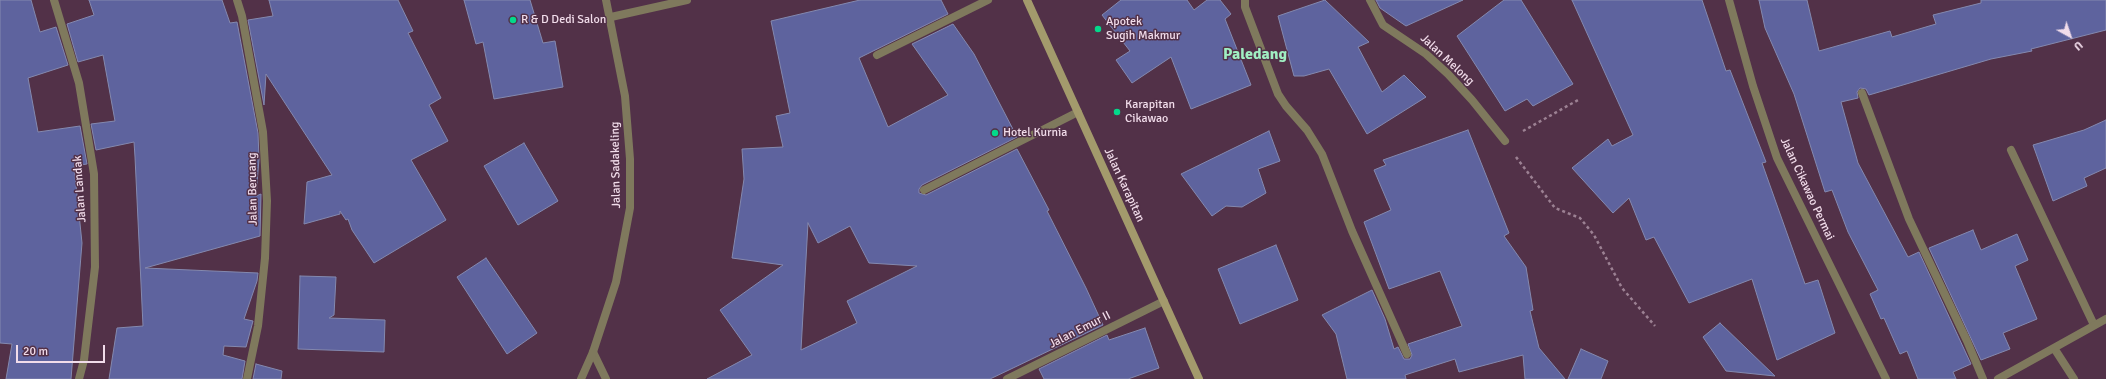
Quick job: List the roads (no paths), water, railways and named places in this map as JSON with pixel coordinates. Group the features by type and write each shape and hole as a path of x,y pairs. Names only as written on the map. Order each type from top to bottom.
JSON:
{"main road":[{"name":"Jalan Karapitan","path":"1026,0 1199,379"}],"street":[{"name":"Jalan Landak","path":"54,0 79,82 94,174 95,267 84,360 79,379"},
{"name":"Jalan Beruang","path":"237,0 242,16 264,132 267,201 266,258 258,326 247,379"},
{"name":"Jalan Sadakeling","path":"581,379 593,352 616,282 630,208 630,159 625,96 611,17 606,0"},
{"path":"611,17 687,0"},
{"path":"877,55 988,0"},
{"path":"1245,0 1245,7 1278,94 1286,106 1307,130 1322,154 1352,231 1407,354"},
{"name":"Jalan Melong","path":"1370,0 1383,25 1426,54 1448,74 1472,100 1505,142"},
{"name":"Jalan Cikawao Permai","path":"1729,0 1753,86 1777,158 1886,379"},
{"path":"1862,93 1909,219 1967,341 1983,379"},
{"path":"924,190 1078,112"},
{"path":"2011,150 2094,325"},
{"name":"Jalan Emur II","path":"1007,379 1164,301"},
{"path":"1998,379 2106,319"},
{"path":"2054,348 2074,379"},
{"path":"593,352 606,379"}],"place":[{"name":"R & D Dedi Salon","path":"513,20"},
{"name":"Apotek Sugih Makmur","path":"1098,29"},
{"name":"Karapitan Cikawao","path":"1117,112"},
{"name":"Hotel Kurnia","path":"995,133"}],"district":[{"name":"Paledang","path":"1255,55"}]}
